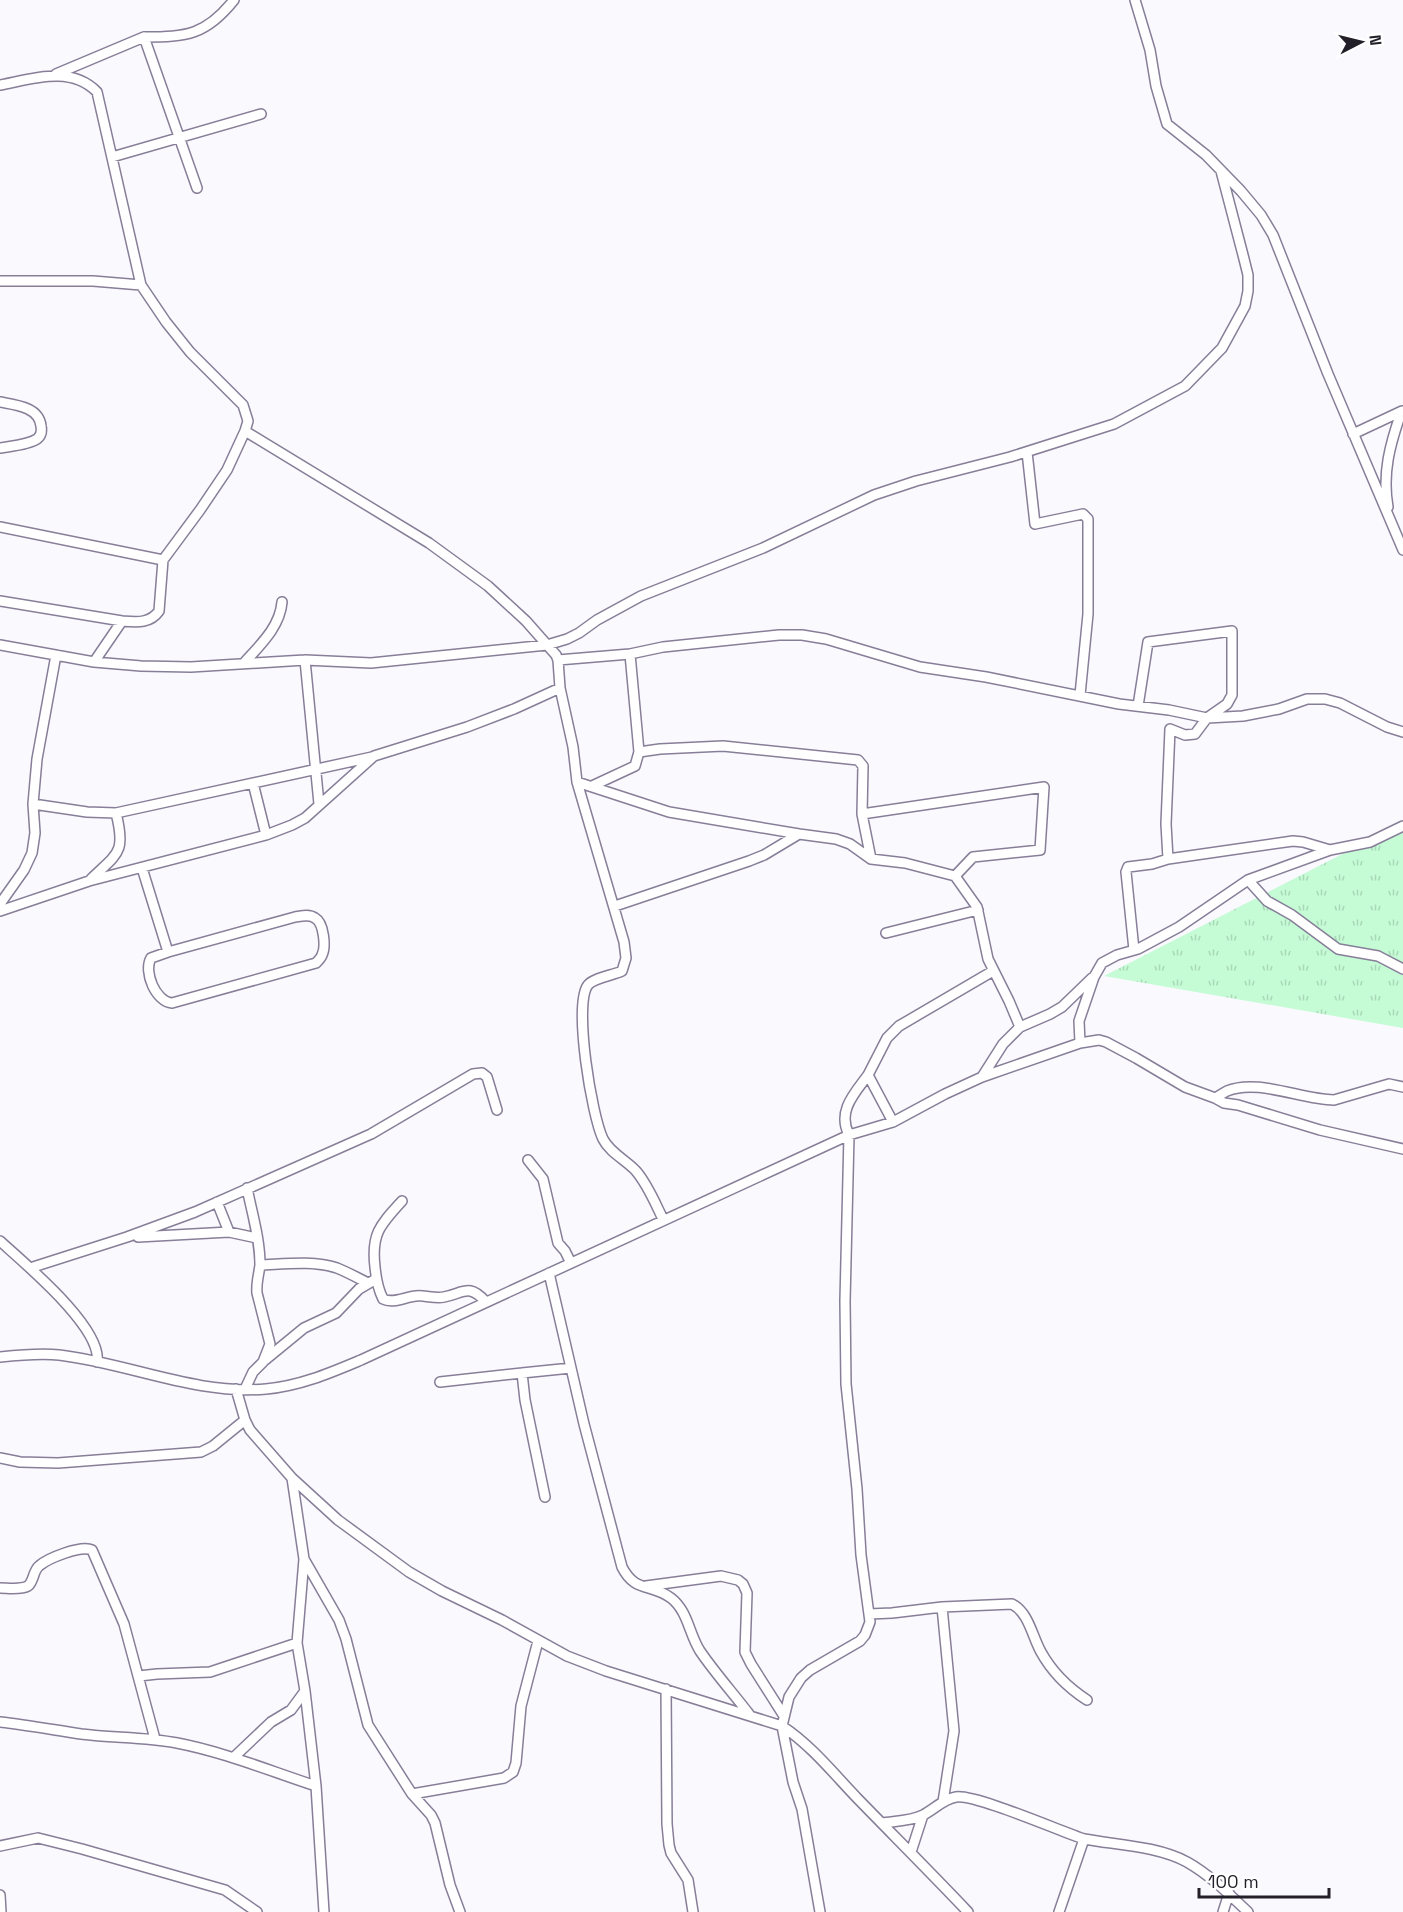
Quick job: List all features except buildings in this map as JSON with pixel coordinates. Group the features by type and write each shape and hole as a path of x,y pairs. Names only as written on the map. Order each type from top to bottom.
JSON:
{"street":[{"path":"0,85 54,75 144,37 186,35 208,26 221,16 234,0"},
{"path":"1135,0 1150,50 1156,86 1167,124 1199,149 1251,202 1273,235 1353,434 1403,550"},
{"path":"144,37 197,188"},
{"path":"0,601 122,621 140,622 155,616 159,611 163,560 226,470 248,421 243,405 190,352 141,285 97,92 82,80 54,75"},
{"path":"112,157 261,114"},
{"path":"0,645 94,662 190,667 305,660 371,663 547,645 567,639 641,596 763,548 874,495 916,481 1027,452 1122,421 1185,386 1222,348 1245,306 1248,291 1248,275 1221,171"},
{"path":"0,281 55,280 141,285"},
{"path":"0,402 32,411 38,416 41,434 36,440 0,448"},
{"path":"1353,434 1402,411"},
{"path":"1391,523 1385,486 1386,466 1390,445 1402,411"},
{"path":"245,431 429,543 488,586 526,621 558,660 560,687 578,782 615,906 626,958 622,971 593,981 588,985 585,993 582,1010 583,1033 591,1093 603,1140 641,1177 663,1219"},
{"path":"1027,452 1035,524 1083,514 1088,519 1088,614 1080,695"},
{"path":"0,527 163,560"},
{"path":"244,663 276,624 282,603"},
{"path":"94,662 122,621"},
{"path":"1138,706 1148,642 1232,631 1232,695 1227,704 1207,718 1195,734 1185,735 1170,729"},
{"path":"558,660 630,654 663,647 779,634 802,635 826,639 920,667 998,679 1207,718 1232,718 1257,714 1316,698 1340,703 1387,727 1403,732"},
{"path":"592,786 635,766 639,752 630,654"},
{"path":"0,904 24,870 32,853 35,833 33,804 37,759 56,656"},
{"path":"305,660 319,804"},
{"path":"33,804 87,812 116,813 253,783 374,756 486,720 560,687"},
{"path":"1168,859 1166,824 1169,710"},
{"path":"639,752 723,746 858,760 863,766 862,814 872,859"},
{"path":"0,911 89,881 266,835 292,825 305,818 374,756"},
{"path":"578,782 669,812 828,837 843,841 872,859 905,863 955,876 978,910 986,953 1020,1027"},
{"path":"253,783 266,835"},
{"path":"862,814 1044,787 1040,850 973,857 955,876"},
{"path":"89,881 118,851 121,841 116,813"},
{"path":"1080,1043 1079,1021 1094,976 1102,963 1134,950 1187,922 1248,880 1329,850 1370,842 1403,826"},
{"path":"615,906 749,861 764,855 799,834"},
{"path":"1134,950 1126,872 1128,867 1293,841 1329,850"},
{"path":"142,868 168,952"},
{"path":"1248,880 1267,901 1292,915 1334,947 1342,951 1378,956 1403,969"},
{"path":"886,933 978,910"},
{"path":"308,916 315,917 319,921 324,946 322,957 316,963 172,1003 166,1003 161,999 148,969 151,958 168,952 295,917 308,916"},
{"path":"820,1912 802,1809 793,1782 782,1726 789,1697 801,1678 810,1670 862,1639 869,1626 846,1384 845,1301 849,1135 844,1125 845,1112 887,1038 895,1029 993,971"},
{"path":"982,1077 1003,1044 1020,1027 1062,1006 1094,976"},
{"path":"0,1357 58,1355 184,1383 241,1389 281,1387 324,1376 849,1135 893,1122 982,1077 1080,1043 1100,1040 1136,1058 1185,1088 1215,1098 1224,1104 1238,1105 1320,1130 1403,1149"},
{"path":"30,1268 127,1237 218,1202 371,1134 473,1074 482,1073 487,1077 497,1110"},
{"path":"868,1075 893,1122"},
{"path":"1215,1098 1228,1090 1249,1088 1277,1089 1334,1100 1389,1084 1403,1087"},
{"path":"528,1160 543,1179 558,1243 571,1263"},
{"path":"247,1188 260,1265 257,1293 270,1344 263,1362"},
{"path":"372,1281 373,1244 385,1220 402,1201"},
{"path":"218,1202 229,1232"},
{"path":"127,1237 229,1232 257,1238"},
{"path":"0,1241 61,1297 96,1348 97,1362"},
{"path":"260,1265 329,1266 372,1281 387,1301 415,1296 441,1298 469,1290 479,1293 486,1302"},
{"path":"549,1273 584,1424 622,1567 632,1582 665,1595 680,1608 701,1652 749,1714"},
{"path":"372,1281 359,1289 336,1313 298,1331 253,1372 241,1389 245,1420 259,1441 292,1478 338,1520 410,1572 567,1656 606,1671 782,1726 818,1755 968,1912"},
{"path":"440,1382 571,1368"},
{"path":"522,1374 525,1400 545,1497"},
{"path":"0,1458 20,1462 58,1463 201,1452 213,1446 245,1420"},
{"path":"292,1478 304,1559 297,1643 316,1786 324,1912"},
{"path":"0,1588 25,1587 31,1582 34,1572 46,1561 89,1548 119,1612 155,1739"},
{"path":"304,1559 339,1620 368,1725 412,1794 435,1823 450,1885 460,1912"},
{"path":"644,1586 721,1576 738,1580 743,1584 747,1593 745,1652 784,1716"},
{"path":"869,1614 942,1607 1015,1605 1027,1620 1041,1653 1051,1667 1073,1691 1087,1700"},
{"path":"942,1607 954,1731 943,1802"},
{"path":"412,1794 504,1778 513,1772 516,1763 521,1706 538,1641"},
{"path":"139,1676 219,1670 297,1643"},
{"path":"666,1689 669,1845 671,1853 688,1880 693,1912"},
{"path":"233,1758 260,1732 291,1710 305,1691"},
{"path":"0,1722 82,1734 155,1739 195,1747 316,1786"},
{"path":"882,1823 923,1815 943,1802 962,1796 1084,1839 1174,1857 1202,1872 1229,1893 1248,1912"},
{"path":"911,1852 923,1815"},
{"path":"0,1846 38,1838 71,1846 225,1890 244,1909 257,1912"},
{"path":"1059,1912 1084,1839"},
{"path":"1223,1912 1229,1893"},
{"path":"0,1895 1,1912"}],"green space":[{"path":"1403,823 1403,1028 1104,976"}]}
